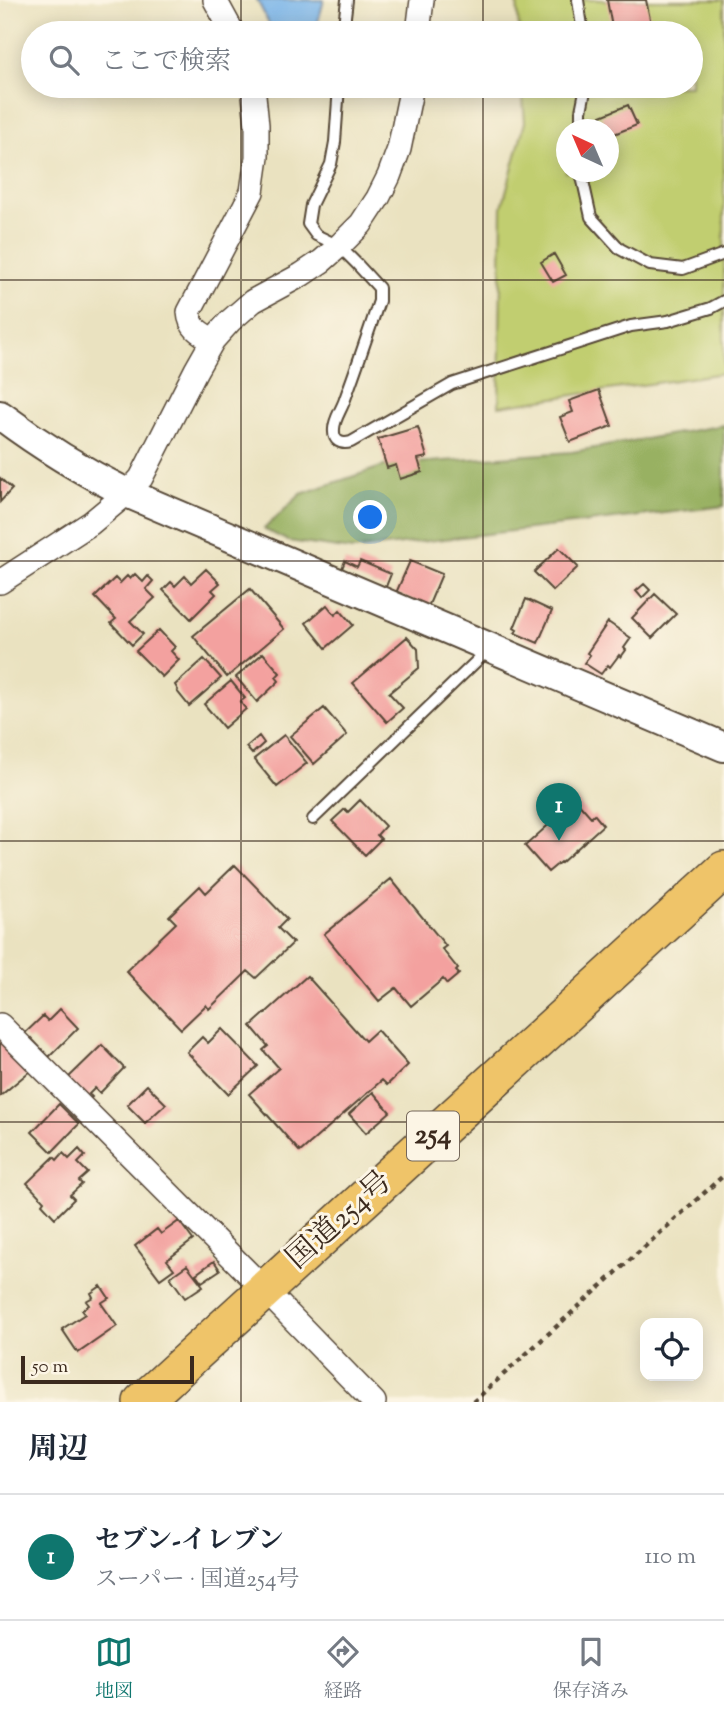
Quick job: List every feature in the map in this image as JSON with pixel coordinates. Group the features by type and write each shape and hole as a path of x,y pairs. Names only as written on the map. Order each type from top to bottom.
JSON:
{"highway":[{"name":"国道254号","path":"142,1402 724,870"}],"street":[{"path":"215,0 226,21"},
{"path":"419,21 422,0"},
{"path":"214,340 195,329 189,321 189,312 251,192 257,158 254,98"},
{"path":"0,583 91,523 127,493 141,478 196,370 214,340 230,321 253,301 322,261 361,224 389,176 399,149 410,98"},
{"path":"0,415 59,456 127,493 724,747"},
{"path":"0,1025 374,1402"}],"lane":[{"path":"344,21 347,0"},
{"path":"578,0 581,21"},
{"path":"338,98 331,164 312,205 309,224 316,235 339,246 379,288 379,301 344,404 334,425 335,438 343,444 351,442 452,384 631,326 668,321 711,308 724,301"},
{"path":"581,119 584,98"},
{"path":"583,182 591,216 620,249 650,265 683,269 724,254"},
{"path":"313,819 491,648"}],"path":[{"path":"473,1402 723,1179"}],"green space":[{"path":"517,0 724,0 724,373 499,406 502,207 525,122 523,98 703,98 703,21 518,21"},
{"path":"724,425 724,506 352,550 288,541 264,529 301,494 387,465 572,452"}],"water":[{"path":"257,0 324,0 318,21 268,21"}],"building":[{"path":"607,0 646,0 650,21 611,21"},
{"path":"628,105 637,125 619,132 619,119 602,119 601,116"},
{"path":"554,254 566,275 553,282 541,262"},
{"path":"599,390 612,426 570,442 560,417 573,412 569,401"},
{"path":"418,427 427,457 418,459 422,472 400,479 396,465 387,468 378,439"},
{"path":"0,478 12,489 0,502"},
{"path":"559,548 578,567 553,591 534,572"},
{"path":"345,561 357,567 360,561 391,574 385,589 341,571"},
{"path":"410,561 442,574 428,607 396,593"},
{"path":"206,569 220,583 212,590 216,594 191,619 163,590 171,582 175,586 185,576 191,583"},
{"path":"135,574 143,582 148,576 153,581 146,589 155,598 130,621 143,634 132,645 111,623 116,619 95,597 115,578 120,583 127,576 130,579"},
{"path":"644,584 650,590 642,598 636,591"},
{"path":"250,589 284,629 227,677 193,636"},
{"path":"655,594 676,614 652,638 632,618"},
{"path":"526,599 552,611 538,643 515,633 517,630 514,628"},
{"path":"327,605 335,615 340,610 353,625 326,648 306,623"},
{"path":"608,622 631,638 621,657 619,655 601,674 584,663 590,655 587,653"},
{"path":"159,630 175,647 171,651 179,660 162,677 136,651"},
{"path":"407,637 418,649 419,668 389,693 403,708 387,722 353,683"},
{"path":"263,653 280,673 276,677 279,681 257,702 236,677"},
{"path":"204,659 221,678 189,706 175,685"},
{"path":"231,681 245,698 240,702 246,709 224,728 204,704"},
{"path":"324,708 347,735 314,764 290,736"},
{"path":"284,735 307,763 277,787 254,759"},
{"path":"259,736 264,743 252,754 246,747"},
{"path":"360,800 385,826 377,835 381,839 365,855 332,821 345,809 348,812"},
{"path":"576,800 591,817 594,814 603,825 548,872 525,846"},
{"path":"235,865 287,919 278,928 293,943 256,978 248,971 209,1009 206,1005 181,1029 126,971 176,923 169,916 200,886 206,893"},
{"path":"391,879 446,946 442,949 459,974 447,984 443,979 411,1006 396,988 379,1001 324,934"},
{"path":"307,976 365,1041 377,1030 408,1065 387,1085 382,1080 300,1152 249,1094 279,1068 263,1050 268,1046 251,1026"},
{"path":"60,1009 78,1028 49,1057 31,1038 28,1041 23,1035 43,1016 48,1021"},
{"path":"222,1029 258,1066 228,1094 187,1052 202,1037 208,1043"},
{"path":"0,1040 30,1071 0,1096"},
{"path":"102,1045 124,1068 100,1093 95,1088 89,1094 92,1097 87,1102 66,1080"},
{"path":"147,1085 166,1104 145,1123 127,1105"},
{"path":"373,1092 390,1112 366,1133 349,1114"},
{"path":"59,1104 79,1124 52,1152 32,1132"},
{"path":"79,1149 85,1156 78,1163 88,1173 79,1181 82,1184 70,1195 74,1199 55,1218 27,1183 54,1157 57,1160 63,1153 69,1159"},
{"path":"179,1221 193,1240 167,1260 174,1269 160,1279 135,1246 157,1229 161,1234"},
{"path":"214,1261 220,1270 202,1282 196,1274"},
{"path":"187,1265 203,1286 185,1298 170,1277"},
{"path":"101,1286 109,1298 101,1303 117,1326 78,1353 62,1329 85,1314 82,1310 89,1305 86,1301 93,1297 91,1293"}],"place":[{"name":"セブン-イレブン","path":"559,841"}]}
